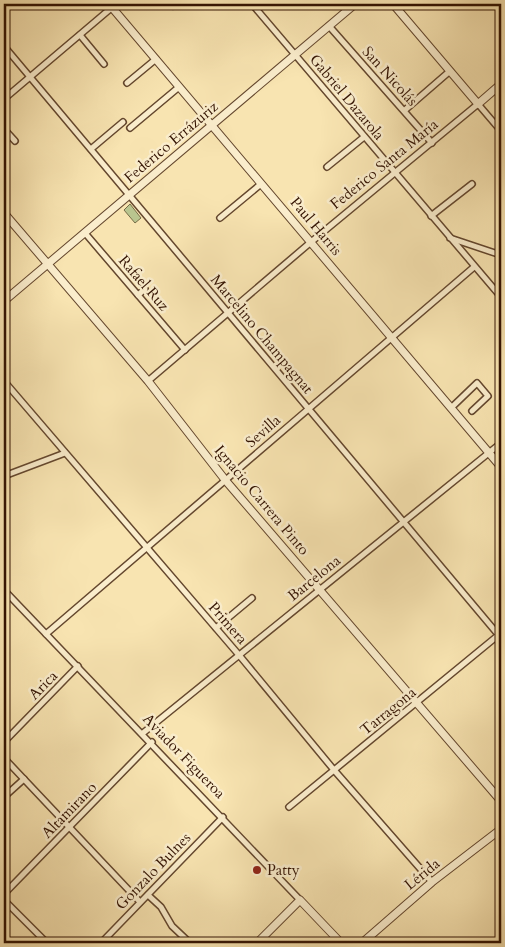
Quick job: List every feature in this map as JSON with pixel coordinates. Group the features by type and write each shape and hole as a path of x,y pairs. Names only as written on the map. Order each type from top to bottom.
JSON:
{"street":[{"name":"Gabriel Dazarola","path":"252,4 501,297"},
{"name":"Federico Errázuriz","path":"4,301 355,4"},
{"path":"393,4 501,131"},
{"path":"4,99 80,35 112,5"},
{"name":"Paul Harris","path":"112,5 179,87 501,467"},
{"name":"San Nicolás","path":"329,26 405,110 432,143"},
{"path":"80,35 104,64"},
{"name":"Marcelino Champagnat","path":"4,46 500,635"},
{"path":"127,83 156,59"},
{"path":"405,110 450,71"},
{"name":"Federico Santa María","path":"148,382 311,242 501,84"},
{"path":"130,128 179,87"},
{"path":"91,150 109,140 123,122"},
{"path":"4,129 14,141"},
{"path":"327,167 364,136"},
{"path":"220,218 262,184"},
{"path":"431,216 472,184"},
{"name":"Ignacio Carrera Pinto","path":"4,213 148,382 226,481 501,801"},
{"name":"Rafael Ruz","path":"85,233 186,350"},
{"path":"450,238 501,255"},
{"name":"Sevilla","path":"46,634 474,266"},
{"path":"138,295 145,289"},
{"name":"Primera","path":"4,381 239,655 334,770 432,882"},
{"path":"451,408 477,383 488,396 472,411"},
{"name":"Barcelona","path":"143,733 501,443"},
{"path":"4,476 65,453"},
{"name":"Aviador Figueroa","path":"5,593 152,742 341,943"},
{"path":"216,628 252,598"},
{"name":"Tarragona","path":"289,807 500,635"},
{"name":"Arica","path":"4,742 78,666"},
{"name":"Altamirano","path":"4,894 152,742"},
{"path":"4,758 140,902"},
{"path":"4,797 24,779"},
{"name":"Gonzalo Bulnes","path":"101,943 223,817"},
{"name":"Lérida","path":"362,943 432,882 501,829"},
{"path":"148,894 161,907 172,926 190,943"},
{"path":"4,900 47,943"},
{"path":"257,943 300,900"}],"green space":[{"path":"130,204 141,218 135,223 124,210"}],"waterway":[{"path":"493,4 501,14"}],"place":[{"name":"Patty","path":"257,870"}]}
